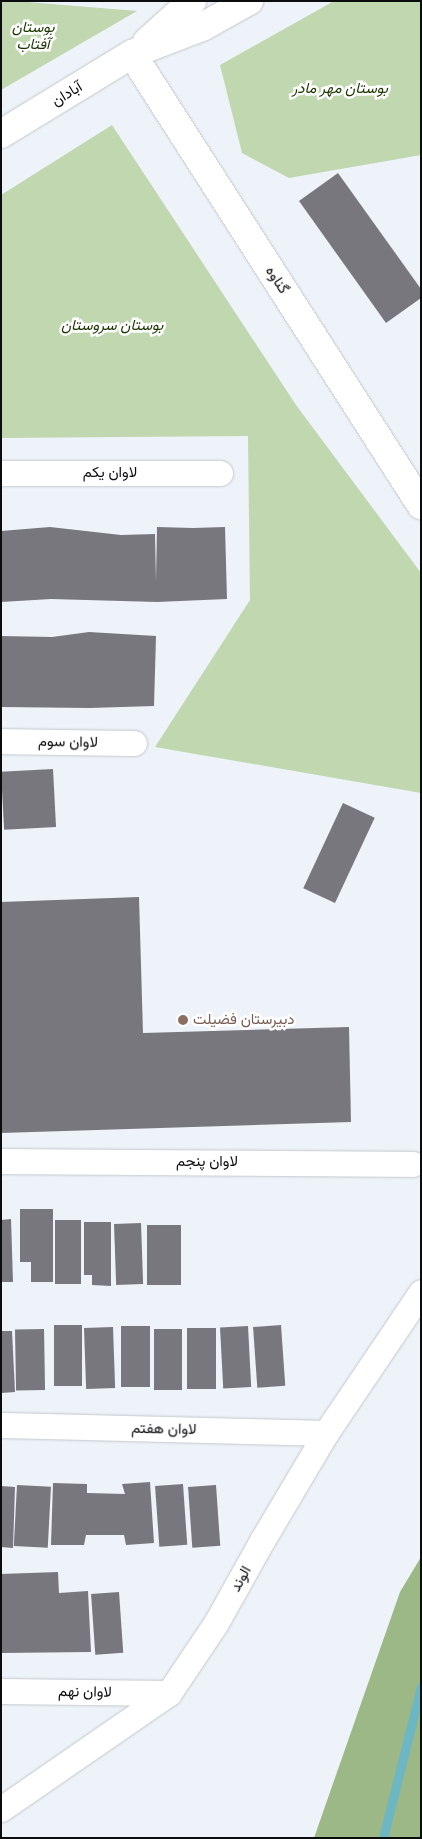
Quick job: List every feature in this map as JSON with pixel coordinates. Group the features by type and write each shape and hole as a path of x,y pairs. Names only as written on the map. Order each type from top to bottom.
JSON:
{"main road":[{"name":"آبادان","path":"1,134 132,54 192,1"},
{"name":"آبادان","path":"132,54 202,27 249,1"},
{"name":"گناوه","path":"132,54 421,505"}],"street":[{"name":"لاوان یکم","path":"1,473 220,473"},
{"name":"لاوان سوم","path":"1,741 134,743"},
{"name":"لاوان پنجم","path":"1,1161 414,1164"},
{"name":"الوند","path":"1,1809 168,1692 216,1623 326,1433 421,1292"},
{"name":"لاوان هفتم","path":"1,1425 326,1433"},
{"name":"لاوان نهم","path":"1,1691 168,1692"}],"green space":[{"name":"بوستان آفتاب","path":"1,1 15,1 137,11 1,90"},
{"name":"بوستان مهر مادر","path":"334,1 421,1 421,155 289,178 242,153 220,65"},
{"name":"بوستان سروستان","path":"112,125 296,405 421,573 421,793 155,747 250,600 248,436 1,438 1,195"},
{"path":"421,1557 421,1838 314,1838 400,1592"}],"building":[{"path":"338,173 421,289 421,298 386,323 299,201"},
{"path":"50,527 121,535 155,534 156,581 157,527 225,527 227,599 157,602 51,599 1,602 1,531"},
{"path":"89,632 156,636 154,706 90,708 1,707 1,636 52,637"},
{"path":"53,769 56,827 4,830 1,772"},
{"path":"343,803 375,818 335,903 303,888"},
{"path":"139,897 143,1033 349,1027 351,1122 1,1133 1,902"},
{"path":"20,1209 53,1209 53,1282 31,1282 31,1262 20,1262"},
{"path":"11,1219 13,1282 1,1282 1,1220"},
{"path":"55,1220 81,1220 81,1284 55,1284"},
{"path":"84,1222 111,1222 111,1286 92,1285 92,1275 84,1275"},
{"path":"141,1223 143,1284 116,1285 114,1224"},
{"path":"147,1225 181,1225 181,1285 147,1285"},
{"path":"54,1325 82,1325 82,1386 54,1386"},
{"path":"281,1325 285,1386 257,1388 253,1327"},
{"path":"121,1326 150,1326 150,1387 121,1387"},
{"path":"248,1326 251,1387 223,1388 220,1327"},
{"path":"113,1327 115,1388 86,1389 84,1328"},
{"path":"187,1328 216,1328 216,1389 187,1389"},
{"path":"44,1329 45,1390 16,1390 15,1330"},
{"path":"154,1329 182,1329 182,1390 154,1390"},
{"path":"1,1331 12,1331 15,1392 1,1393"},
{"path":"150,1482 154,1543 126,1545 124,1535 86,1535 84,1545 51,1545 53,1483 87,1484 87,1493 125,1494 122,1484"},
{"path":"183,1484 187,1545 159,1547 155,1486"},
{"path":"17,1485 51,1487 48,1548 14,1546"},
{"path":"216,1485 220,1546 192,1548 188,1487"},
{"path":"1,1486 15,1487 13,1548 1,1547"},
{"path":"58,1572 59,1593 88,1591 91,1652 1,1653 1,1574"},
{"path":"119,1592 123,1653 95,1655 91,1594"}],"waterway":[{"path":"383,1838 421,1687"}],"place":[{"name":"دبیرستان فضیلت","path":"183,1020"}]}
